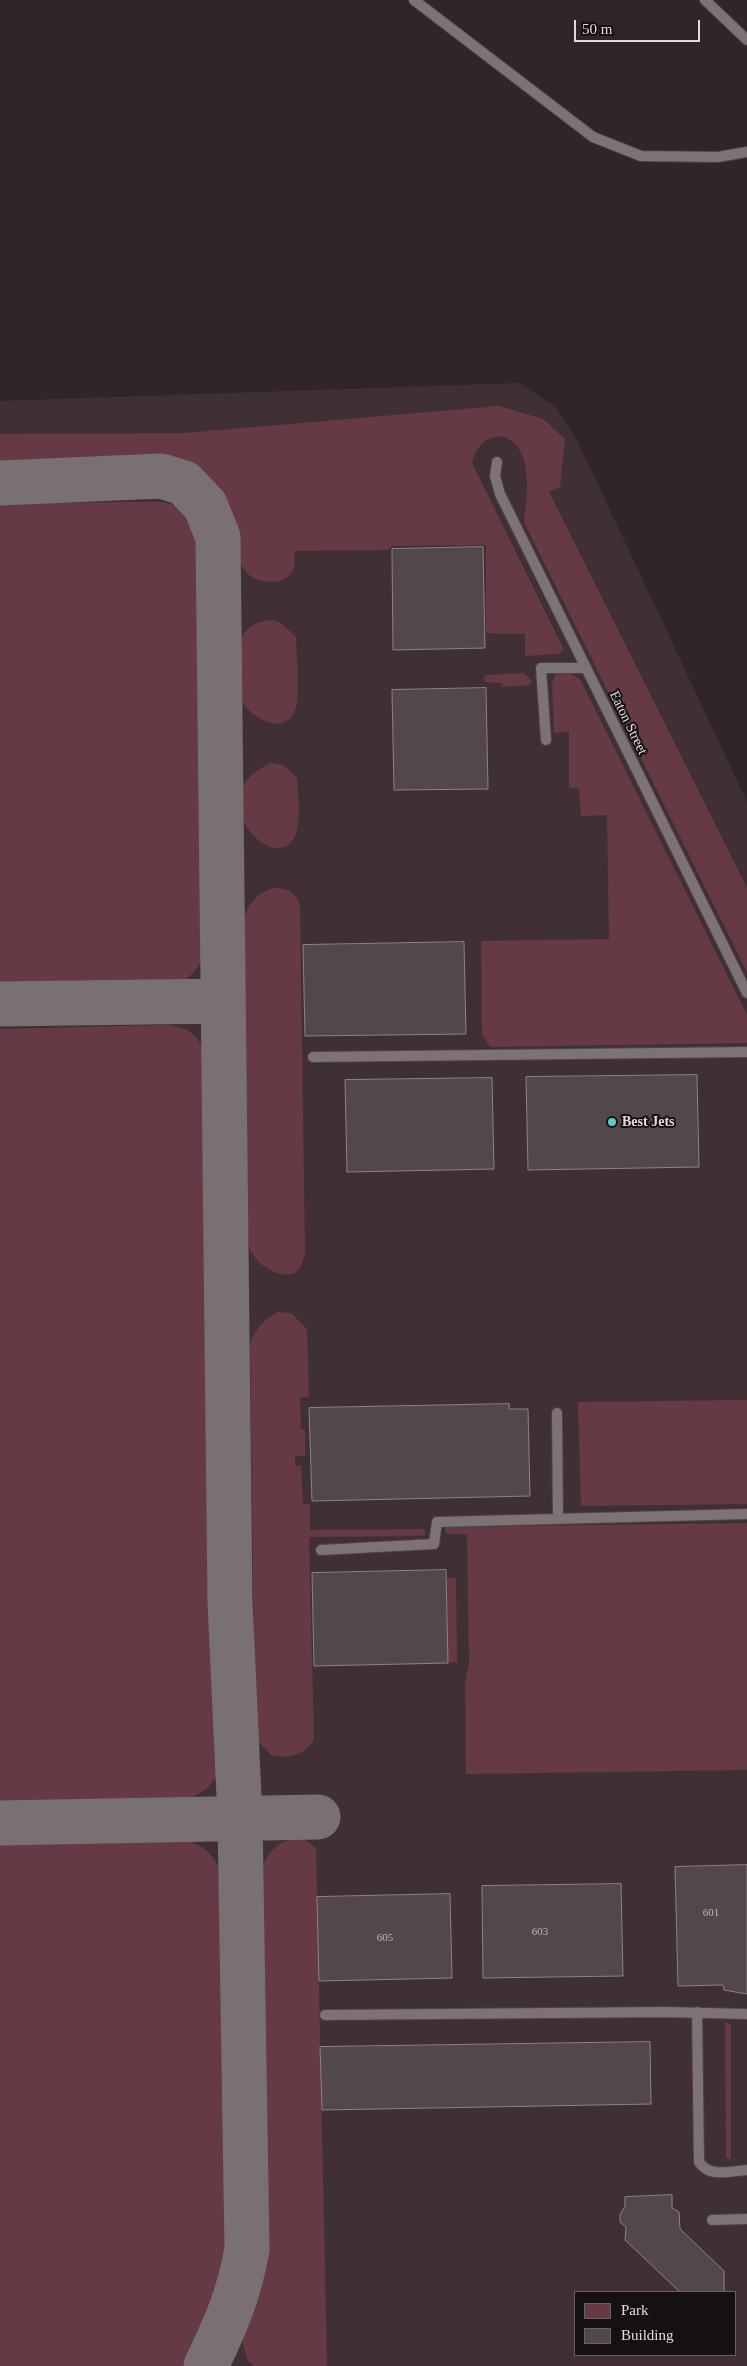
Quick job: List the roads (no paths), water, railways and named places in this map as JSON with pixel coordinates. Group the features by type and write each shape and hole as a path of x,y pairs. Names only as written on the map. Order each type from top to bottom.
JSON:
{"lane":[{"path":"414,0 592,136 641,156 718,157 747,152"},
{"path":"704,0 747,40"},
{"name":"Eaton Street","path":"497,462 495,476 500,494 747,993"},
{"path":"546,740 541,668 585,668"},
{"path":"313,1057 747,1052"},
{"path":"557,1413 558,1519"},
{"path":"321,1550 434,1544 437,1522 747,1514"},
{"path":"325,2015 697,2012 747,2014"},
{"path":"697,2012 699,2162 703,2168 711,2172 747,2170"},
{"path":"712,2220 747,2219"}],"place":[{"name":"Best Jets","path":"612,1122"}]}
